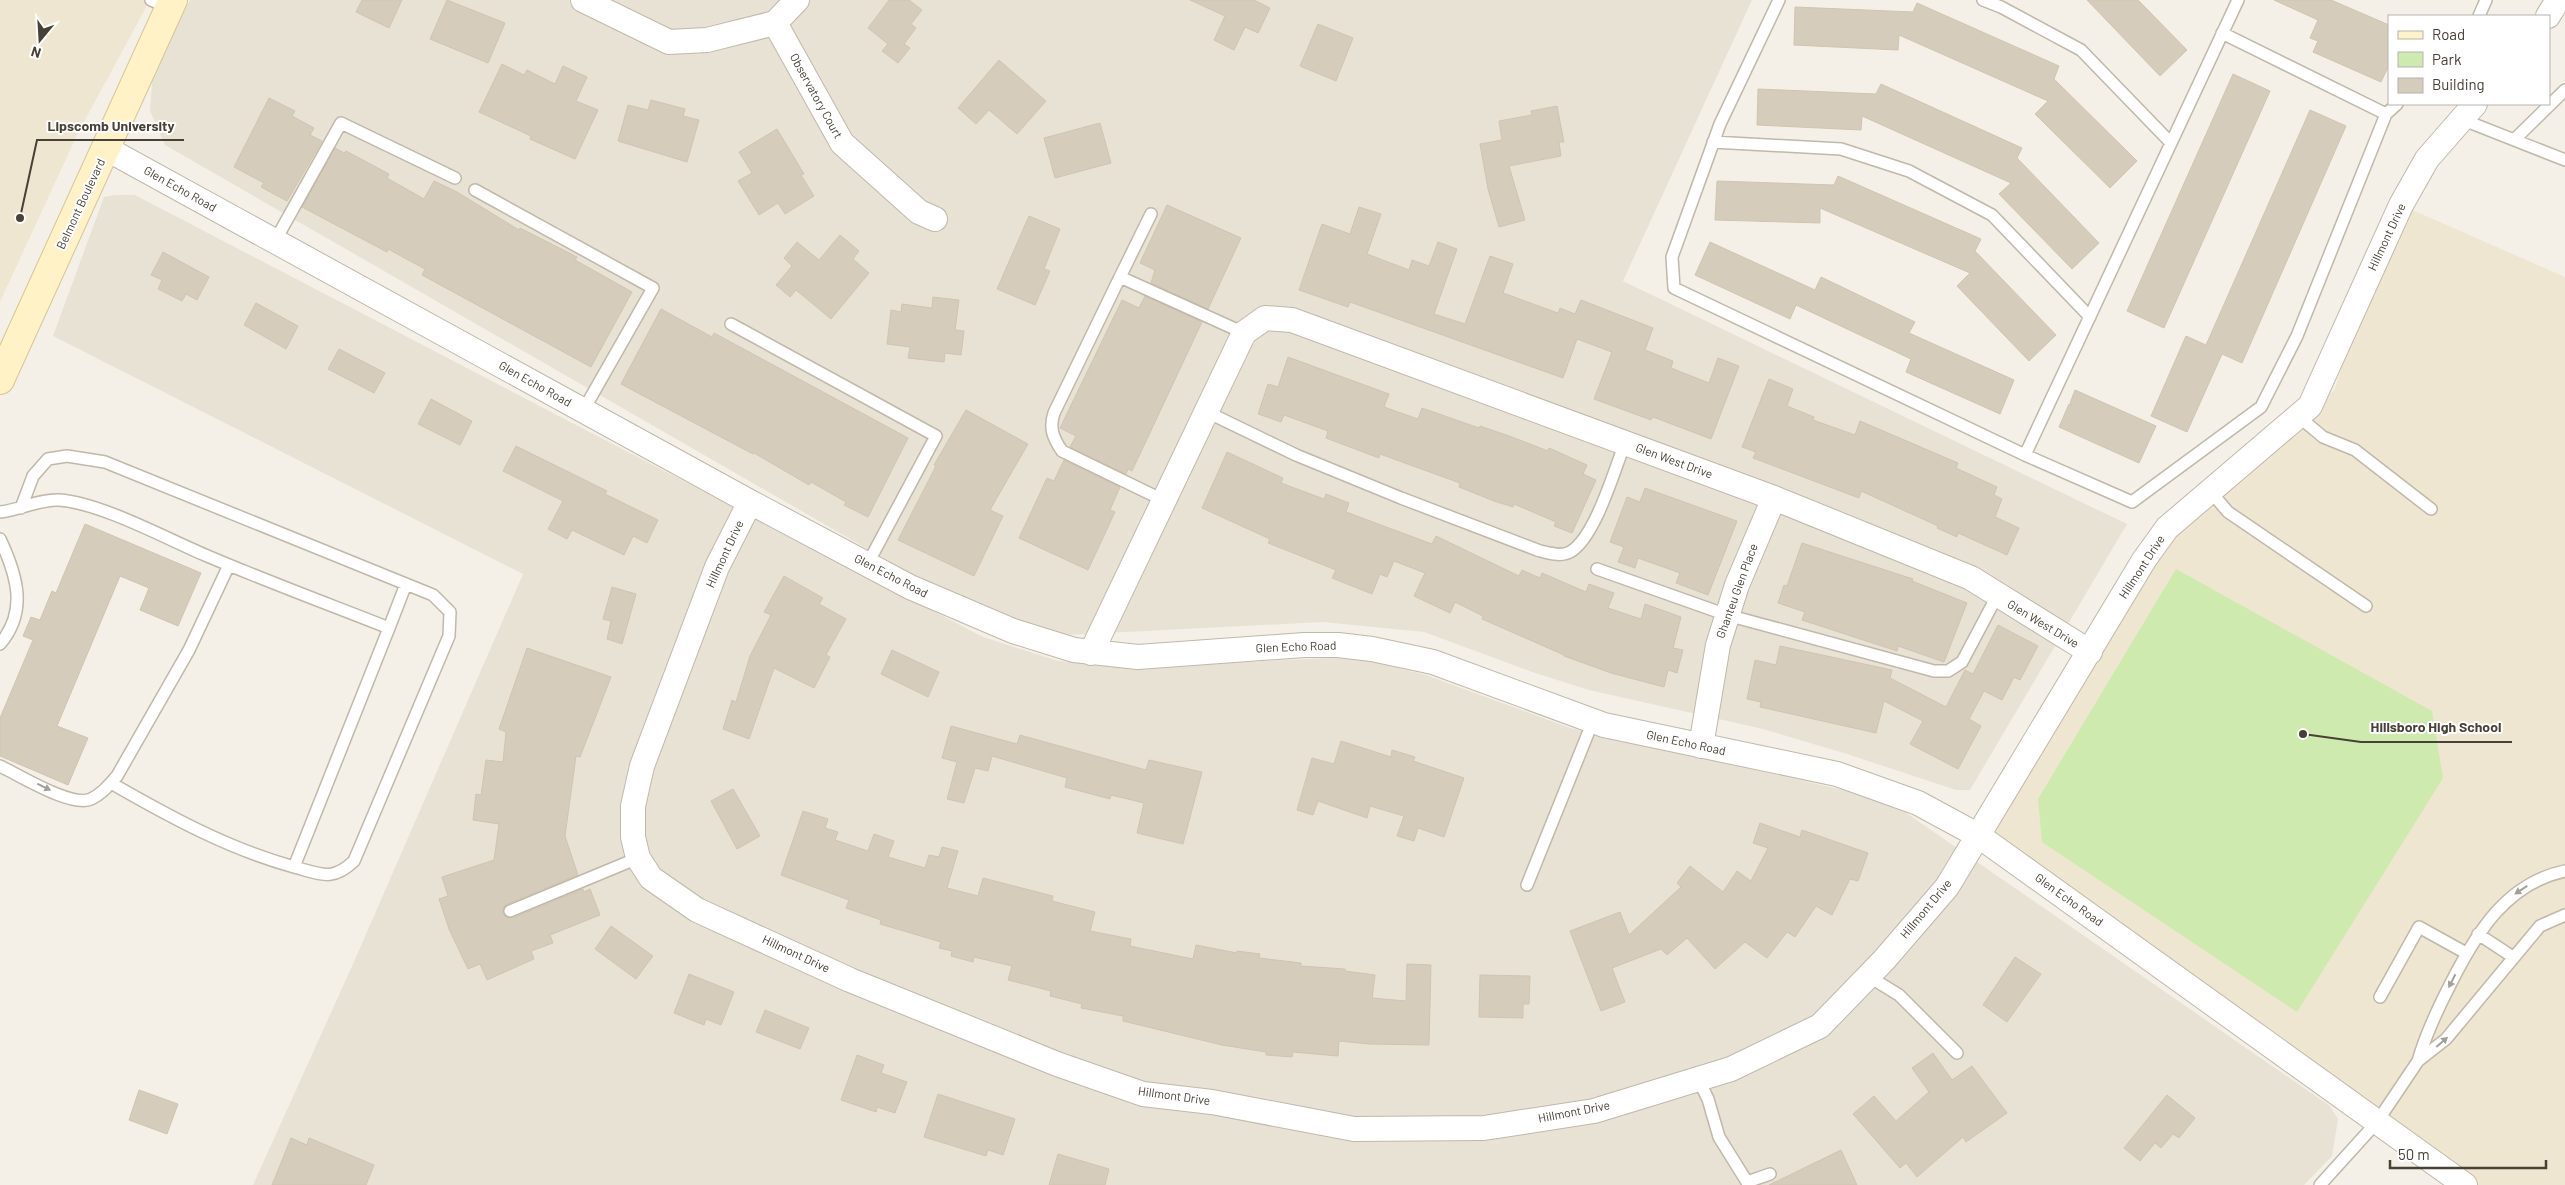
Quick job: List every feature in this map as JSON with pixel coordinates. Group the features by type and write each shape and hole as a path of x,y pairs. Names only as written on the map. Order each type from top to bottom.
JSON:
{"street":[{"path":"583,0 669,42 707,40 776,22 797,0"},
{"path":"2549,15 2558,0"},
{"name":"Belmont Boulevard","path":"0,380 107,149 165,2"},
{"name":"Observatory Court","path":"776,22 842,143 919,212 935,219"},
{"name":"Hillmont Drive","path":"750,502 717,567 642,766 633,806 633,837 638,858 651,878 697,910 850,980 1057,1064 1143,1094 1212,1102 1354,1129 1484,1128 1594,1111 1731,1069 1820,1026 1868,976 1947,887 2144,560 2167,528 2310,406 2322,384 2393,220 2427,159 2468,111"},
{"name":"Glen Echo Road","path":"107,149 583,411 868,565 910,587 1013,631 1074,650 1138,657 1304,645 1338,645 1372,649 1433,662 1593,721 1701,746 1837,774 1918,803 1979,836 2465,1185"},
{"name":"Glen West Drive","path":"1244,333 1264,318 1292,320 1774,498 1971,578 1997,596 2090,652"},
{"path":"1091,653 1244,333"},
{"name":"Ghanteu Glen Place","path":"1701,746 1718,645 1737,585 1774,498"}],"lane":[{"path":"1779,0 1713,142 1672,257 1674,288 2025,455 2132,502 2261,407 2297,336 2386,114 2395,105"},
{"path":"1983,0 2001,6 2081,50 2171,143"},
{"path":"2025,455 2238,0"},
{"path":"2480,15 2486,0"},
{"path":"2222,34 2386,114"},
{"path":"2550,104 2565,90"},
{"path":"2514,139 2549,105"},
{"path":"2468,111 2514,139 2565,160"},
{"path":"275,241 341,123 455,178"},
{"path":"1713,142 1841,149 1909,171 1992,215 2090,317"},
{"path":"475,190 653,288 583,411"},
{"path":"1151,214 1050,424 1054,440 1062,451 1165,501"},
{"path":"1120,277 1244,333"},
{"path":"731,324 936,436 868,565"},
{"path":"1207,412 1296,455 1401,498 1540,551 1558,554 1569,552 1585,539 1625,443"},
{"path":"2298,416 2323,437 2355,450 2431,509"},
{"path":"21,508 32,476 48,459 67,456 105,462 433,595 450,612 448,636 354,861 343,872 326,875 242,851 151,806 111,782"},
{"path":"2211,492 2228,512 2366,606"},
{"path":"0,512 42,501 58,500 73,502 100,510 229,565 389,628"},
{"path":"0,539 16,576 19,599 12,626 0,644"},
{"path":"0,766 69,800 89,800 111,782 189,650 229,565"},
{"path":"1597,569 1727,615 1934,671 1948,671 1962,662 1997,596"},
{"path":"294,867 406,584"},
{"path":"1527,885 1593,721"},
{"path":"510,911 638,858"},
{"path":"2418,1062 2428,1028 2466,953 2495,911 2510,897 2534,882 2565,871"},
{"path":"2320,1185 2377,1122 2418,1062 2446,1039 2540,926 2565,915"},
{"path":"2380,998 2419,927 2466,953"},
{"path":"2478,934 2513,957"},
{"path":"1868,976 1899,995 1957,1053"},
{"path":"1698,1079 1708,1099 1719,1137 1747,1182 1770,1174"}],"shaded area":[{"path":"0,0 150,0 78,133 0,302"},
{"path":"190,0 1752,0 1623,281 2127,524 1970,790 1956,790 1763,729 1589,690 1532,672 1424,632 1323,622 1067,635 1019,623 925,582 165,145 150,111 153,69"},
{"path":"135,195 983,637 1058,661 1135,667 1354,657 1426,675 1570,728 1852,792 1905,812 2330,1106 2338,1119 2332,1156 2304,1185 253,1185 353,964 523,574 53,336 104,197"},
{"path":"2401,205 2565,277 2565,1185 2465,1185 1979,836 2144,560 2310,406 2334,391 2393,220"}],"green space":[{"path":"2176,569 2432,711 2443,778 2297,1012 2042,842 2038,799"}],"building":[{"path":"362,0 402,0 389,28 356,12"},
{"path":"447,0 505,23 488,63 430,39"},
{"path":"889,0 909,0 922,10 911,24 916,28 904,44 910,48 898,63 882,51 888,44 868,28"},
{"path":"1190,0 1254,0 1270,8 1258,33 1245,27 1234,50 1214,40 1225,16"},
{"path":"2087,0 2138,0 2187,50 2160,76"},
{"path":"2274,0 2331,0 2388,25 2388,67 2381,82 2313,52 2318,41 2310,38 2318,20"},
{"path":"1917,3 2059,66 2054,79 2137,161 2110,188 2035,114 2048,101 1899,35 1898,50 1794,45 1795,7 1913,12"},
{"path":"1318,24 1353,38 1336,81 1300,66"},
{"path":"999,60 1046,101 1017,134 989,110 976,124 958,108"},
{"path":"502,64 524,75 527,70 555,84 563,66 587,77 576,101 598,110 575,159 530,139 531,136 479,112"},
{"path":"2233,74 2270,91 2164,328 2127,311"},
{"path":"1881,84 2022,148 2017,158 2099,243 2072,269 1999,194 2011,183 1862,116 1861,130 1757,125 1758,89 1876,94"},
{"path":"269,98 295,111 292,116 314,128 310,135 322,141 287,201 261,187 264,183 234,167"},
{"path":"651,100 685,109 683,116 699,120 687,162 618,141 628,105 648,110"},
{"path":"1557,106 1564,142 1559,142 1561,156 1509,166 1525,220 1499,227 1488,189 1480,144 1502,140 1499,121 1532,115 1531,111"},
{"path":"2310,110 2346,126 2242,363 2222,354 2187,432 2151,416 2186,336 2206,345"},
{"path":"1100,123 1111,163 1055,178 1044,138"},
{"path":"777,129 804,174 801,175 814,196 785,214 778,203 759,215 738,181 752,173 739,152"},
{"path":"335,148 344,153 346,151 389,174 387,178 424,199 434,181 457,192 519,230 520,228 577,257 575,260 632,292 591,367 422,275 425,269 388,249 387,252 302,207"},
{"path":"1838,176 1981,239 1975,251 2056,335 2029,361 1957,286 1970,273 1820,208 1820,223 1715,220 1717,181 1834,185"},
{"path":"1167,205 1241,238 1208,309 1151,283 1155,270 1140,263"},
{"path":"1359,207 1381,214 1367,254 1409,270 1412,260 1429,266 1438,242 1457,249 1434,314 1465,324 1490,256 1513,264 1503,293 1558,313 1560,308 1575,314 1581,300 1653,328 1645,350 1673,361 1671,368 1709,383 1718,358 1739,366 1711,439 1653,417 1651,420 1594,399 1612,352 1577,339 1563,378 1350,302 1348,307 1299,290 1322,224 1350,234"},
{"path":"1029,216 1060,229 1044,269 1050,271 1035,305 997,289"},
{"path":"840,235 859,251 853,259 869,273 831,319 796,290 790,297 776,285 792,266 784,258 797,242 819,260"},
{"path":"1710,242 1815,290 1821,277 1915,322 1909,333 2014,380 2000,414 1906,372 1911,359 1796,305 1790,319 1695,275"},
{"path":"163,252 209,277 197,300 186,294 182,301 158,289 162,280 151,275"},
{"path":"1145,296 1202,322 1132,471 1128,469 1126,474 1070,447 1076,436 1060,428 1122,300 1139,308"},
{"path":"933,297 959,300 955,330 964,331 961,355 945,353 944,362 908,358 910,347 887,344 891,310 901,312 902,304 932,308"},
{"path":"256,303 298,326 286,349 244,325"},
{"path":"661,309 712,337 714,333 908,438 868,517 844,505 846,502 811,482 809,485 754,453 621,384"},
{"path":"339,349 385,373 374,393 328,369"},
{"path":"1288,357 1389,394 1384,407 1418,419 1422,408 1479,428 1480,426 1548,451 1549,448 1587,465 1583,474 1596,480 1572,533 1554,526 1556,522 1514,504 1513,507 1459,487 1460,483 1380,454 1379,458 1326,438 1328,431 1284,415 1281,422 1258,414 1268,384 1278,387"},
{"path":"1769,379 1793,389 1787,406 1814,417 1813,420 1855,435 1860,421 1958,463 1956,468 1997,487 1994,495 2002,499 1995,517 2019,528 2007,555 1958,533 1957,537 1937,528 1938,526 1861,491 1859,498 1753,458 1756,452 1742,447"},
{"path":"2075,390 2156,426 2139,463 2059,427 2069,404 2072,406 2070,403"},
{"path":"431,399 472,421 460,445 418,424"},
{"path":"966,410 1028,444 990,510 1003,516 974,576 898,540 936,466 934,465"},
{"path":"516,446 607,491 605,494 658,520 647,543 633,536 624,555 572,530 567,539 548,529 563,501 503,471"},
{"path":"1227,452 1283,478 1281,483 1324,499 1326,494 1349,503 1346,512 1432,544 1436,536 1519,576 1522,570 1540,578 1542,573 1586,592 1589,584 1614,593 1608,608 1641,619 1645,604 1681,617 1673,648 1683,650 1677,673 1668,670 1664,687 1611,673 1564,656 1482,619 1483,616 1455,602 1450,613 1414,596 1425,573 1394,561 1387,577 1380,574 1372,594 1332,578 1336,570 1268,543 1270,539 1202,508"},
{"path":"1064,460 1120,487 1110,510 1115,512 1088,570 1019,538 1047,478 1054,481"},
{"path":"1645,488 1737,521 1708,595 1676,583 1680,573 1638,558 1635,568 1618,562 1624,547 1610,542 1627,497 1640,502"},
{"path":"85,524 201,573 178,626 140,610 149,588 120,576 57,726 88,738 68,785 0,756 0,718 33,640 23,636 31,617 40,620 52,591 56,593"},
{"path":"1802,543 1913,579 1912,581 1967,603 1944,662 1898,646 1897,651 1802,620 1805,612 1778,603 1784,585 1787,586"},
{"path":"784,576 823,598 819,604 846,619 826,655 830,657 814,688 774,668 749,739 723,729 732,700 736,702 750,656 771,615 764,612"},
{"path":"612,587 636,594 622,644 607,639 611,621 603,619"},
{"path":"1998,625 2038,646 2020,680 2014,677 2002,700 1984,691 1969,719 1981,726 1958,769 1910,744 1923,721 1884,701 1876,733 1760,707 1761,702 1747,699 1755,660 1776,665 1780,646 1892,670 1890,678 1946,707 1965,670 1973,674"},
{"path":"527,648 611,677 580,757 576,756 565,836 578,875 507,904 504,907 503,913 506,917 513,918 583,889 584,892 590,889 600,915 550,935 553,943 531,951 534,959 487,980 480,964 468,969 449,929 439,899 448,896 442,877 494,860 499,824 473,820 476,794 481,795 486,760 503,762 506,732 499,729"},
{"path":"892,650 939,672 928,697 881,674"},
{"path":"951,726 1017,744 1020,735 1146,770 1149,760 1202,772 1183,844 1137,833 1144,803 1111,795 1110,799 1065,787 1067,778 992,756 988,771 975,768 964,803 947,799 957,762 942,758"},
{"path":"1341,741 1391,757 1392,750 1415,757 1413,761 1464,778 1444,837 1418,828 1414,841 1397,836 1404,816 1370,806 1367,818 1318,801 1313,815 1297,810 1312,758 1334,764"},
{"path":"733,789 760,836 737,849 711,801"},
{"path":"803,811 828,819 825,828 838,832 835,840 868,851 874,834 894,841 888,857 925,868 929,855 939,857 942,847 958,851 947,888 978,896 983,878 1053,896 1052,901 1095,912 1090,931 1131,939 1130,946 1193,959 1196,945 1237,953 1237,951 1260,954 1259,958 1301,963 1301,966 1345,969 1345,971 1375,975 1372,998 1406,1001 1407,964 1431,965 1429,1045 1369,1044 1339,1041 1338,1056 1293,1052 1292,1057 1266,1055 1266,1052 1222,1045 1123,1021 1123,1016 1081,1008 1082,1004 1050,996 1051,991 1008,980 1012,966 974,957 973,962 951,956 952,951 939,948 941,942 880,924 881,920 846,908 849,900 781,875"},
{"path":"1760,823 1800,837 1802,830 1868,853 1858,881 1850,879 1832,915 1816,906 1795,937 1787,932 1767,958 1745,942 1715,969 1687,938 1667,955 1661,949 1612,968 1625,1002 1601,1011 1570,931 1620,912 1629,935 1681,887 1677,883 1690,866 1723,892 1737,871 1751,881 1768,848 1753,843"},
{"path":"611,926 653,956 636,979 595,949"},
{"path":"2015,957 2041,974 2007,1022 1983,1005"},
{"path":"689,974 734,992 721,1025 706,1019 704,1025 674,1013"},
{"path":"1480,975 1530,976 1529,1004 1523,1004 1523,1018 1479,1017"},
{"path":"765,1010 809,1028 800,1049 756,1032"},
{"path":"1933,1053 1952,1080 1972,1066 2007,1113 1966,1142 1963,1137 1917,1177 1906,1163 1900,1168 1853,1114 1874,1096 1896,1121 1929,1092 1912,1068"},
{"path":"857,1055 884,1065 881,1073 907,1082 895,1113 877,1107 876,1112 841,1100"},
{"path":"139,1090 178,1104 167,1134 129,1120"},
{"path":"938,1094 1015,1119 1003,1155 988,1150 986,1156 924,1137"},
{"path":"2167,1095 2195,1118 2179,1138 2173,1134 2161,1148 2155,1143 2140,1161 2124,1148"},
{"path":"291,1138 307,1145 309,1138 374,1165 366,1185 272,1185"},
{"path":"1841,1150 1857,1185 1769,1185 1800,1170"},
{"path":"1058,1154 1109,1169 1105,1185 1049,1185"}],"place":[{"name":"Lipscomb University","path":"20,218"},
{"name":"Hillsboro High School","path":"2303,734"}]}
